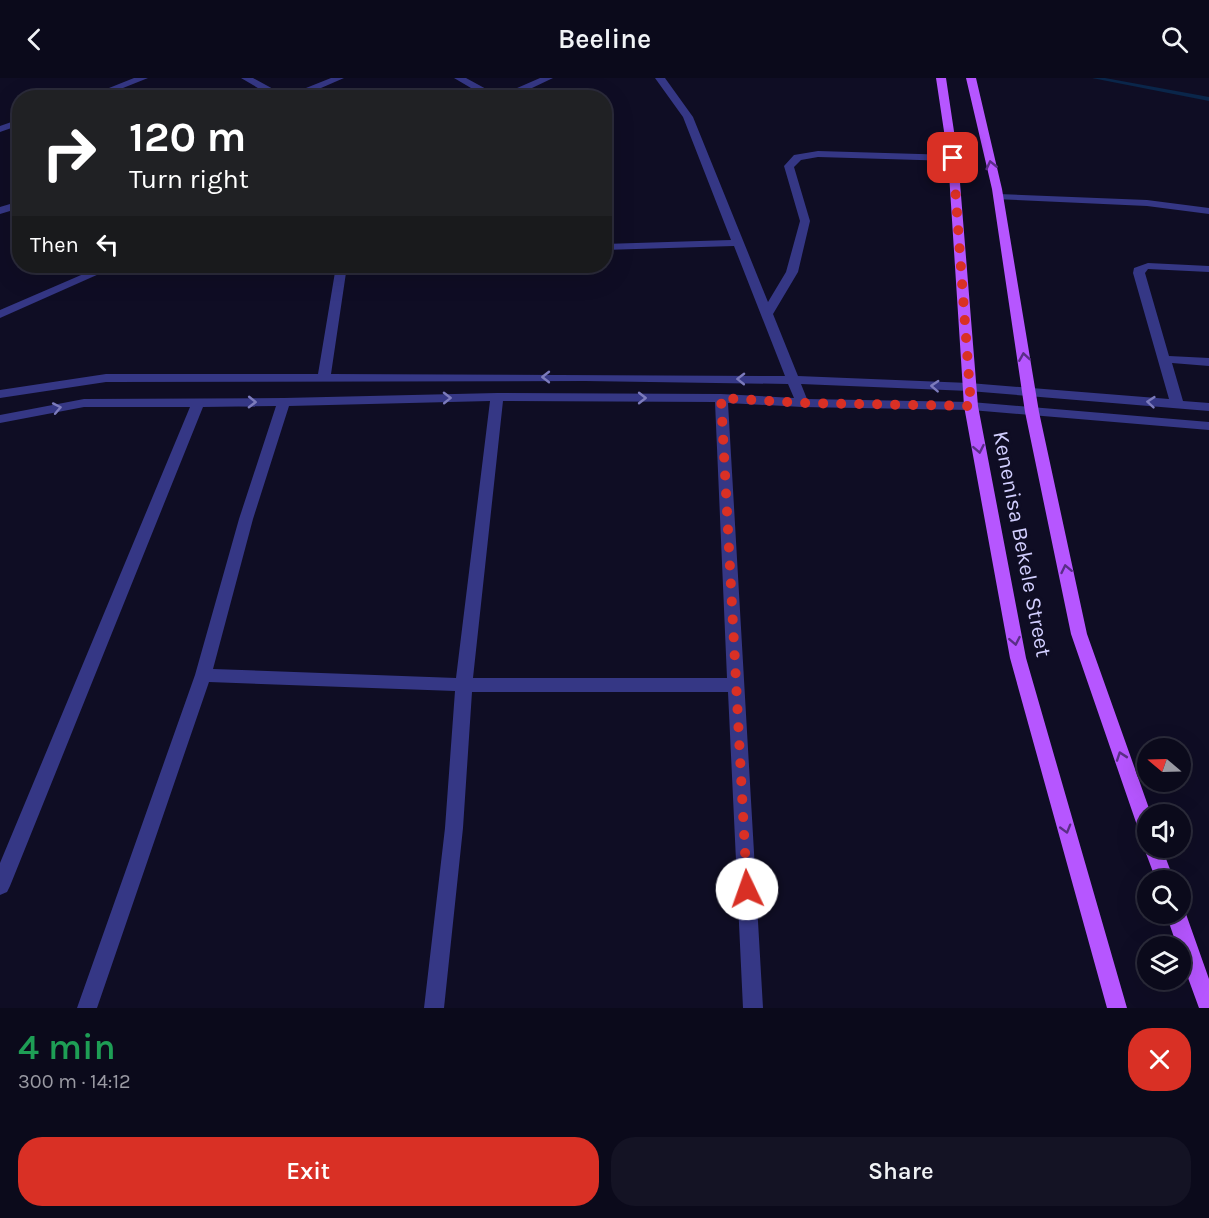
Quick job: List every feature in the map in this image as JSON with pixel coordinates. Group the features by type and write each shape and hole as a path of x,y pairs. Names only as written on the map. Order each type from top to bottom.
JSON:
{"main road":[{"name":"Kenenisa Bekele Street","path":"941,78 953,158 971,406 1018,658 1117,1008"},
{"name":"Kenenisa Bekele Street","path":"970,78 998,197 1032,412 1079,634 1139,804"},
{"path":"1180,924 1209,1008"}],"street":[{"path":"110,90 143,78"},
{"path":"246,78 268,90"},
{"path":"309,90 339,78"},
{"path":"459,78 481,90"},
{"path":"520,90 548,78"},
{"path":"660,78 688,117 802,403"},
{"path":"767,314 792,272 805,221 789,166 798,157 818,154 953,158"},
{"path":"998,197 1147,203 1209,211"},
{"path":"612,246 738,243"},
{"path":"1177,404 1139,273 1140,268 1148,266 1209,269"},
{"path":"0,314 95,273"},
{"path":"324,377 340,273"},
{"path":"1164,359 1209,362"},
{"path":"0,394 106,378 793,380 969,387 1209,407"},
{"path":"0,419 84,403 284,402 497,397 721,398 802,403 971,406 1209,426"},
{"path":"434,1008 454,828 464,685 497,397"},
{"path":"721,398 753,1008"},
{"path":"0,885 199,401"},
{"path":"87,1008 203,675 246,519 284,402"},
{"path":"203,675 464,685 736,685"}],"waterway":[{"path":"1095,78 1209,99"}],"route":[{"path":"747,889 721,398 802,403 971,406 953,158"}]}
